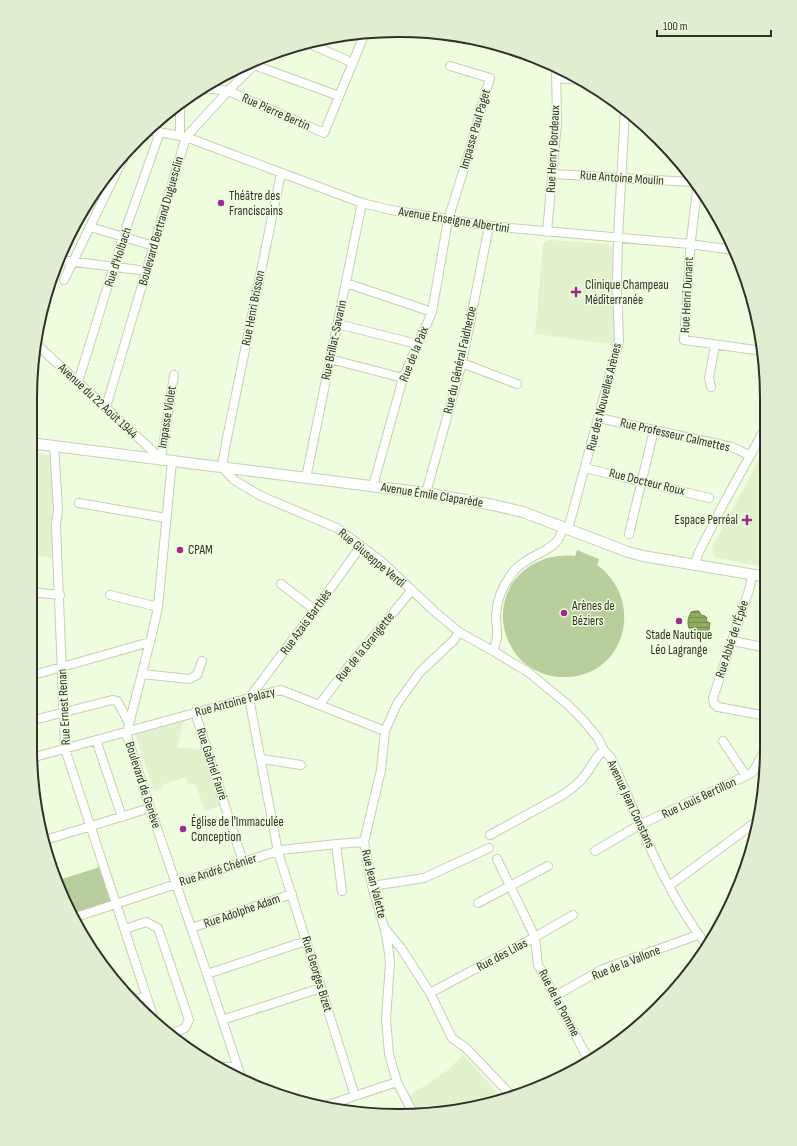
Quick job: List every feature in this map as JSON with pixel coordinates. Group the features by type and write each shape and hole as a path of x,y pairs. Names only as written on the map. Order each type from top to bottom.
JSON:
{"main road":[{"name":"Avenue Émile Claparède","path":"37,444 426,493 509,508 524,512 642,556 760,575"}],"street":[{"path":"263,64 339,96 363,39"},
{"path":"316,47 353,63"},
{"name":"Impasse Paul Paget","path":"448,220 490,78 450,66"},
{"name":"Boulevard Bertrand Duguesclin","path":"106,408 147,272 183,136 247,71"},
{"name":"Rue Henry Bordeaux","path":"547,232 557,123 556,73"},
{"path":"556,78 567,79"},
{"name":"Rue Pierre Bertin","path":"216,86 324,133 339,96"},
{"path":"181,110 183,136"},
{"name":"Rue des Nouvelles Arènes","path":"493,651 498,637 496,616 498,603 501,591 509,577 516,568 525,561 553,546 566,528 585,468 619,341 617,286 618,237 625,117"},
{"name":"Avenue Enseigne Albertini","path":"155,131 183,136 362,203 392,210 489,226 618,237 727,249"},
{"name":"Rue d'Holbach","path":"78,382 123,237 160,132"},
{"path":"64,280 116,173"},
{"name":"Rue Henri Brisson","path":"222,467 281,173"},
{"name":"Rue Antoine Moulin","path":"553,174 688,182"},
{"path":"690,244 696,194"},
{"name":"Rue Brillat-Savarin","path":"306,478 362,203"},
{"name":"Rue de la Paix","path":"373,486 403,378 432,312 448,220"},
{"name":"Rue du Général Faidherbe","path":"426,493 462,362 489,226"},
{"path":"90,227 154,246"},
{"name":"Rue Henri Dunant","path":"690,244 684,340 757,350"},
{"path":"65,261 147,272"},
{"path":"346,283 432,312"},
{"path":"338,324 417,344"},
{"path":"712,387 709,378 714,345"},
{"name":"Avenue du 22 Août 1944","path":"41,348 161,459"},
{"path":"330,359 403,378"},
{"path":"462,362 518,384"},
{"name":"Impasse Violet","path":"161,459 174,375"},
{"name":"Rue Professeur Calmettes","path":"598,418 736,448 750,456"},
{"path":"629,534 654,430"},
{"path":"695,565 698,554 725,501 760,438"},
{"name":"Rue Ernest Renan","path":"54,446 58,510 56,525 65,749 151,1011"},
{"name":"Boulevard de Genève","path":"172,461 158,607 127,732 150,808 207,974 238,1072"},
{"name":"Rue Giuseppe Verdi","path":"222,467 234,480 261,496 337,528 381,561 411,591 459,632 493,651"},
{"name":"Rue Docteur Roux","path":"585,468 709,498"},
{"path":"79,504 166,518"},
{"name":"Rue Azais Barthès","path":"249,698 361,546"},
{"name":"Rue Abbé de l'Épée","path":"752,574 750,586 733,641 713,698 714,704 718,707 760,715"},
{"path":"281,584 315,610"},
{"name":"Rue de la Grangette","path":"319,705 411,591"},
{"path":"37,593 60,595"},
{"path":"110,595 158,607"},
{"name":"Rue Jean Valette","path":"411,1108 397,1082 389,1054 386,1019 390,962 385,930 372,886 364,842 381,770 385,731 397,704 420,672 454,640 459,632"},
{"path":"733,641 760,647"},
{"path":"37,674 150,642"},
{"name":"Avenue Jean Constans","path":"493,651 528,672 567,704 583,720 596,737 611,758 640,825 675,898 703,941"},
{"path":"142,674 190,679 197,675 202,661"},
{"name":"Rue Antoine Palazy","path":"37,756 195,712 281,690 385,731"},
{"name":"Rue Georges Bizet","path":"249,698 262,759 278,852 355,1096"},
{"path":"37,719 108,700 129,702 136,699"},
{"path":"117,701 129,723"},
{"name":"Rue Gabriel Fauré","path":"195,712 243,862"},
{"path":"96,740 122,817"},
{"path":"723,741 746,776"},
{"path":"490,835 568,791 584,777 598,756 604,750"},
{"path":"262,759 301,765"},
{"name":"Rue Louis Bertillon","path":"595,851 640,825 746,776 753,772 759,760"},
{"path":"49,839 150,808"},
{"path":"669,886 751,825"},
{"name":"Rue André Chénier","path":"79,916 243,862 278,852 336,844 364,842"},
{"path":"336,844 342,891"},
{"path":"372,886 424,878 489,848"},
{"name":"Rue de la Pomme","path":"497,858 509,886 535,937 538,965 587,1055"},
{"path":"478,903 548,866"},
{"name":"Rue Adolphe Adam","path":"191,928 292,894"},
{"name":"Rue des Lilas","path":"430,993 573,916"},
{"path":"125,929 146,922 158,928 189,1020 185,1028 176,1032"},
{"path":"385,930 401,948 430,993 452,1038 466,1048 507,1092"},
{"name":"Rue de la Vallone","path":"555,996 603,969 698,935"},
{"path":"207,974 306,940"},
{"path":"222,1020 321,988"},
{"path":"139,998 146,996"},
{"path":"228,1066 237,1066"},
{"path":"334,1103 397,1082"}],"shaded area":[{"name":"Clinique Champeau Méditerranée","path":"549,240 608,244 612,248 616,345 537,334 535,332 543,244"},
{"path":"37,453 51,455 54,558 37,556"},
{"name":"Espace Perréal","path":"760,458 760,566 716,558 712,552 713,545"},
{"name":"Arènes de Béziers","path":"577,550 599,559 597,565 612,580 621,598 624,617 622,636 614,652 601,666 583,675 562,677 552,676 536,671 523,662 514,652 505,633 503,613 505,599 517,577 526,569 537,562 549,558 575,556"},
{"path":"699,611 701,615 707,618 706,621 710,623 709,630 704,632 693,631 689,628 689,616 691,612"},
{"path":"184,720 177,747 203,750 220,806 205,811 196,785 188,783 186,777 162,785 162,788 154,791 135,733"},
{"path":"103,866 116,904 79,916 62,879"},
{"path":"463,1055 500,1095 446,1106 416,1108 409,1096 444,1073"}],"place":[{"name":"Théâtre des Franciscains","path":"221,203"},
{"name":"Clinique Champeau Méditerranée","path":"576,292"},
{"name":"Espace Perréal","path":"747,520"},
{"name":"CPAM","path":"180,550"},
{"name":"Arènes de Béziers","path":"564,613"},
{"name":"Stade Nautique Léo Lagrange","path":"679,621"},
{"name":"Église de l'Immaculée Conception","path":"183,829"}]}
